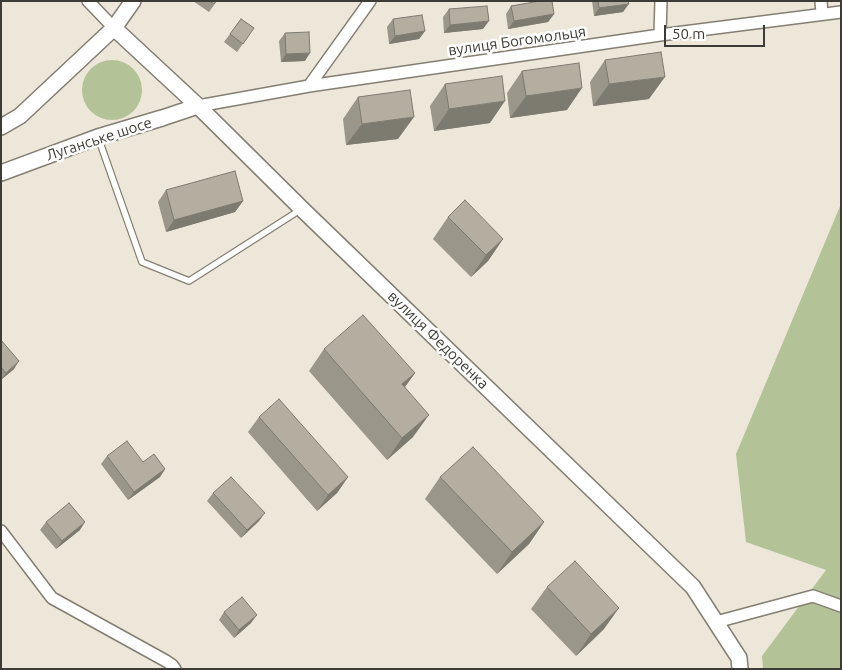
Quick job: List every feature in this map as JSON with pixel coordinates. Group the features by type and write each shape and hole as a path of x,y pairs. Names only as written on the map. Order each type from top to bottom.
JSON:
{"street":[{"path":"1,127 20,116 114,28 133,1"},
{"path":"309,86 370,1"},
{"path":"660,35 661,1"},
{"path":"821,1 822,14"},
{"path":"92,4 114,28"},
{"name":"вулиця Богомольця","path":"198,106 309,86 660,35 841,12"},
{"name":"вулиця Федоренка","path":"114,28 198,106 693,587 739,658 740,669"},
{"name":"Луганське шосе","path":"1,173 98,137 198,106"},
{"path":"1,531 52,598 172,665 175,669"},
{"path":"716,622 813,596 841,606"}],"lane":[{"path":"98,137 142,262 189,281 302,209"}],"green space":[{"path":"112,60 129,65 137,73 142,90 137,107 129,115 112,120 95,115 87,107 82,90 87,73 95,65"},
{"path":"841,204 841,669 763,669 762,656 826,570 746,542 736,454"}],"building":[{"path":"552,1 554,14 514,21 511,6"},
{"path":"598,1 628,1 629,4 599,8"},
{"path":"487,6 489,21 450,25 449,9"},
{"path":"422,15 425,31 395,36 393,19"},
{"path":"241,19 254,28 243,44 230,34"},
{"path":"309,32 310,53 286,54 285,33"},
{"path":"661,52 665,77 609,84 605,60"},
{"path":"579,63 582,88 526,96 522,71"},
{"path":"502,76 505,101 449,109 445,84"},
{"path":"410,90 414,117 362,124 358,97"},
{"path":"235,171 243,201 174,220 166,190"},
{"path":"465,200 503,239 486,255 448,217"},
{"path":"363,315 415,373 402,384 429,415 402,438 324,349"},
{"path":"1,340 19,361 6,373 1,367"},
{"path":"279,399 348,477 328,495 259,417"},
{"path":"127,441 143,462 154,454 165,469 134,492 107,456"},
{"path":"473,447 544,522 512,552 440,477"},
{"path":"231,477 265,513 247,530 213,493"},
{"path":"69,503 85,522 62,541 46,522"},
{"path":"575,561 619,608 591,634 547,587"},
{"path":"242,597 257,615 239,630 224,612"}]}
